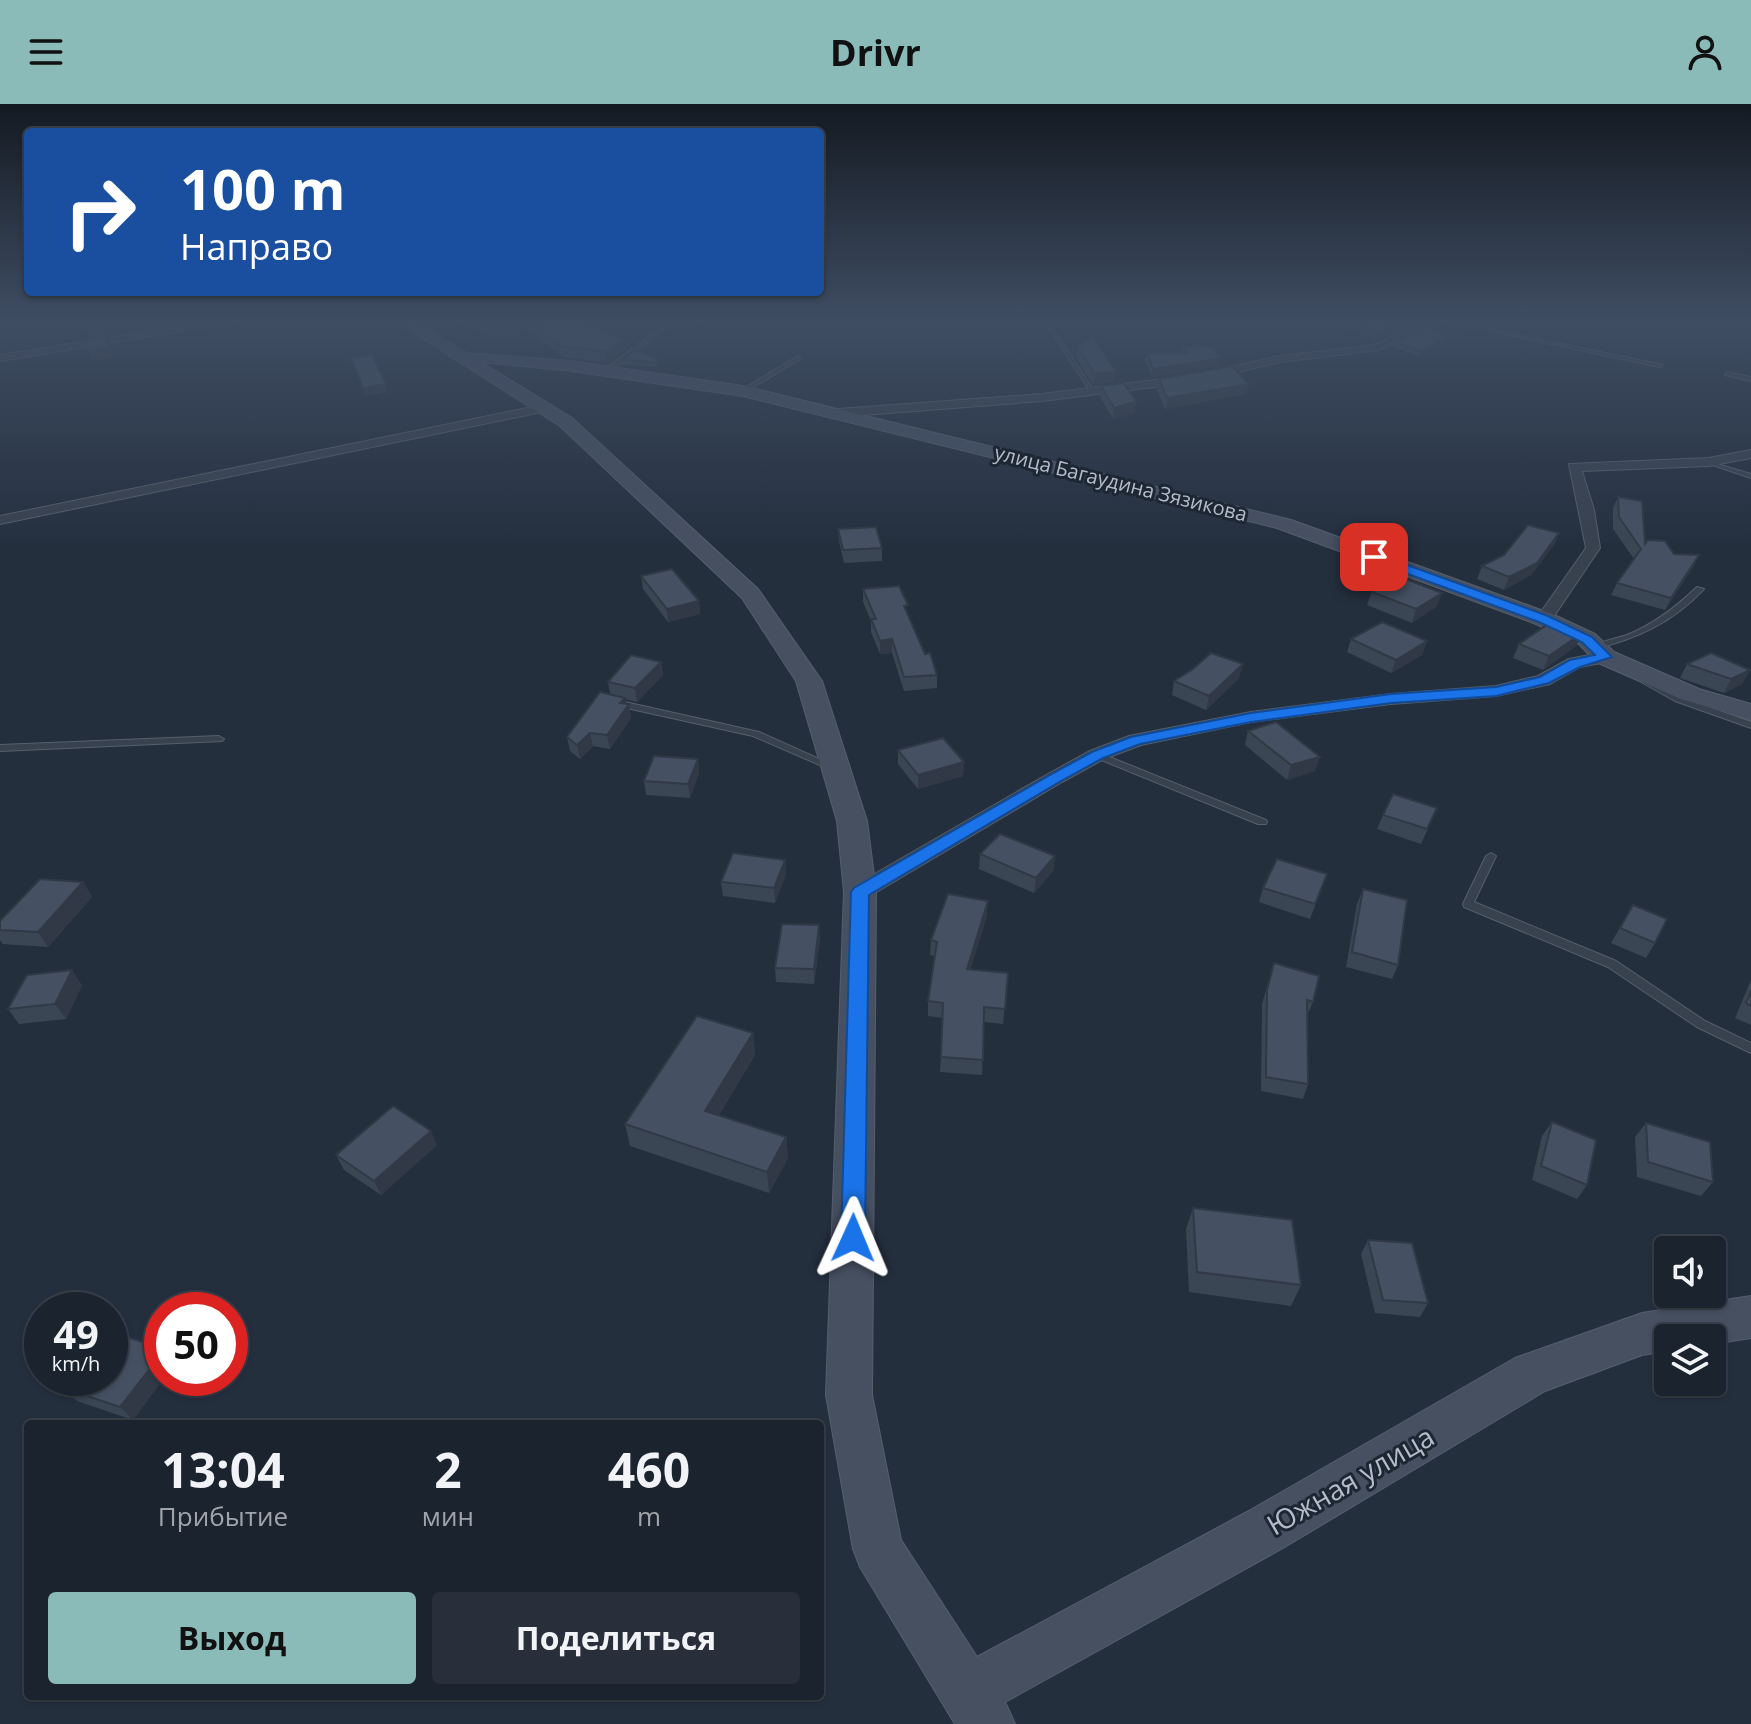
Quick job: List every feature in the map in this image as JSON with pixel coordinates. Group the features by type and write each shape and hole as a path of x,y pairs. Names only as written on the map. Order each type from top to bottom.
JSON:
{"street":[{"path":"525,395 547,408 750,594 809,681 852,821 860,892 849,1395 878,1549 978,1708"},
{"name":"улица Багаудина Зязикова","path":"759,395 1284,524 1544,619 1587,639 1600,652 1630,668 1690,694 1751,712"},
{"path":"838,413 1041,395"},
{"path":"0,520 547,408"},
{"path":"1544,619 1593,548 1587,510 1574,467 1709,462 1751,454"},
{"path":"860,892 1097,755 1136,740 1251,717 1391,699 1496,691 1544,680 1600,652"},
{"name":"Южная улица","path":"978,1708 1265,1530 1531,1374 1642,1334 1751,1317"}],"lane":[{"path":"1709,462 1751,476"},
{"path":"1600,652 1676,614 1700,589"},
{"path":"1630,668 1652,686 1678,699 1751,725"},
{"path":"606,701 756,734 836,769"},
{"path":"0,748 219,739"},
{"path":"1097,755 1262,822"},
{"path":"1491,856 1468,904 1612,964 1701,1024 1751,1048"}],"building":[{"path":"1106,395 1131,395 1136,402 1114,408"},
{"path":"1618,497 1642,501 1645,544 1648,540 1665,541 1674,554 1699,555 1671,598 1617,583 1641,549 1619,517"},
{"path":"1528,525 1559,533 1537,563 1509,577 1482,566 1504,555"},
{"path":"876,527 882,548 843,550 838,529"},
{"path":"672,569 699,601 667,609 641,576"},
{"path":"1398,576 1442,593 1416,609 1372,592"},
{"path":"899,586 908,605 904,606 925,654 930,653 937,675 904,677 892,639 880,641 871,619 876,619 863,589"},
{"path":"1554,620 1582,633 1549,656 1519,644"},
{"path":"1382,622 1427,641 1396,660 1351,639"},
{"path":"1211,653 1243,664 1209,696 1174,681 1193,669"},
{"path":"1711,653 1750,670 1731,679 1687,664"},
{"path":"631,655 661,662 635,688 608,682"},
{"path":"600,692 625,698 620,703 629,704 607,735 590,733 577,745 567,737"},
{"path":"1276,722 1320,757 1291,765 1248,731"},
{"path":"943,738 964,762 918,775 898,750"},
{"path":"654,756 698,759 688,784 644,781"},
{"path":"1393,794 1437,808 1427,829 1383,815"},
{"path":"1000,834 1055,856 1036,878 980,854"},
{"path":"733,853 785,860 774,888 721,882"},
{"path":"1277,859 1327,874 1315,904 1263,888"},
{"path":"40,879 83,882 38,932 0,930 0,921"},
{"path":"1363,889 1407,900 1398,965 1352,952"},
{"path":"948,894 988,901 967,969 1008,973 1005,1009 984,1007 983,1060 941,1057 943,1003 928,1001 937,942 931,940"},
{"path":"1633,905 1667,919 1655,943 1620,928"},
{"path":"782,924 819,925 814,969 775,968"},
{"path":"1274,963 1319,976 1313,1002 1307,1000 1308,1084 1266,1077 1267,990"},
{"path":"72,970 55,1004 8,1009 27,975"},
{"path":"697,1016 753,1033 705,1111 786,1137 767,1172 625,1124"},
{"path":"393,1106 431,1131 374,1181 336,1155"},
{"path":"1552,1122 1596,1140 1587,1185 1541,1166"},
{"path":"1646,1123 1710,1142 1713,1182 1648,1162"},
{"path":"1193,1208 1292,1220 1301,1285 1197,1272"},
{"path":"1368,1240 1412,1243 1428,1303 1383,1300"},
{"path":"128,1338 144,1342 144,1376 120,1407 87,1396 128,1396"}],"route":[{"path":"853,1238 860,892 1055,778 1097,755 1136,740 1251,717 1391,699 1496,691 1544,680 1575,663 1605,657 1587,639 1544,619 1374,557"}]}
